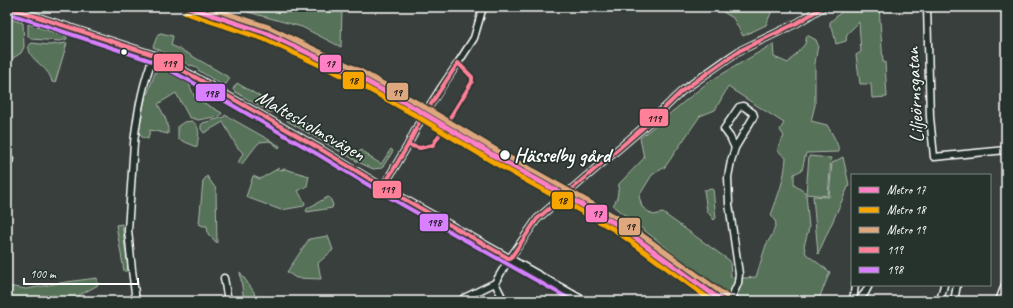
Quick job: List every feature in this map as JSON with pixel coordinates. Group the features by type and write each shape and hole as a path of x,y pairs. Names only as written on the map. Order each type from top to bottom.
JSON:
{"street":[{"name":"Maltesholmsvägen","path":"7,7 154,55 195,77 383,187 585,301"},
{"path":"383,187 408,145 420,121 474,38 483,7"},
{"path":"461,301 464,298 495,283 537,219 652,120 682,91 739,51 797,23 823,7"},
{"name":"Liljeörnsgatan","path":"927,7 930,118 934,157 1006,150"},
{"path":"136,301 128,230 135,129 140,104 154,55"},
{"path":"732,299 738,283 739,274 728,204 728,176 735,148 754,116 753,113 743,106 739,107 724,129 735,148"},
{"path":"224,278 228,301"},
{"path":"998,301 1006,282"},
{"path":"495,283 504,301"},
{"path":"854,301 855,286"},
{"path":"858,301 868,286"},
{"path":"940,301 944,286"},
{"path":"954,301 957,286"}],"green space":[{"path":"230,7 342,7 341,47 302,27"},
{"path":"715,7 773,8 766,25 743,36 733,18"},
{"path":"847,7 879,7 887,97 872,98 871,84 860,84 856,55 861,52 859,22 847,34 846,41 836,44 830,22"},
{"path":"7,18 23,23 24,47 21,53 10,60 7,59"},
{"path":"28,24 67,37 67,39 60,41 31,39 28,36"},
{"path":"161,33 173,36 171,45 230,78 226,84 222,85 198,70 198,68 153,47 158,34"},
{"path":"807,35 816,40 818,45 815,63 815,105 811,121 827,125 836,141 839,152 806,153 802,170 794,174 794,185 806,193 809,156 831,158 828,196 806,194 809,228 804,246 806,254 830,272 818,301 735,301 613,206 617,198 619,184 644,158 640,138 707,83 773,44 774,57 788,63 805,44","holes":["728,87 784,123 780,130 784,136 777,150 786,158 784,173 781,187 771,215 776,223 772,235 766,245 756,277 731,277 730,261 663,213 653,215 642,207 639,196 652,175 665,167 700,116 715,110"]},
{"path":"32,43 49,45 67,43 55,83 52,82 48,73 32,57 28,46"},
{"path":"158,70 162,70 189,84 195,98 222,113 220,116 198,120 189,117 176,93 158,104 167,122 168,134 150,130 148,139 142,137 139,133 144,103 155,73"},
{"path":"237,83 276,106 271,113 234,91 233,89"},
{"path":"291,114 353,152 358,153 361,150 381,164 391,149 393,151 382,168 373,169 287,121"},
{"path":"225,115 280,146 279,148 270,141 260,142 242,164 238,163 243,153 237,147 223,122 204,133 201,129 201,125 203,123 224,117"},
{"path":"192,121 198,130 197,147 178,139 178,126 184,122"},
{"path":"843,157 849,185 818,254 813,196 829,197 832,163"},
{"path":"279,168 281,170 285,169 309,176 307,186 298,191 305,203 304,206 281,210 246,197 253,176 260,179"},
{"path":"207,176 216,189 217,243 208,234 207,226 199,224 203,181"},
{"path":"713,189 716,218 714,220 707,211 704,190"},
{"path":"328,197 333,205 332,208 307,212 306,210 308,208"},
{"path":"122,224 128,269 127,271 124,271 116,225"},
{"path":"328,236 333,250 318,263 321,279 296,278 287,272 309,239"},
{"path":"240,272 254,292 255,297 252,301 244,301"},
{"path":"97,278 98,285 69,301 7,301 7,286 26,289"}],"railway":[{"path":"674,267 700,280"}],"metro line":[{"name":"17","path":"188,7 266,33 357,76 418,110 498,158 618,225 722,301"},
{"name":"19","path":"207,7 268,27 360,71 421,105 501,153 621,220 726,296"},
{"name":"18","path":"186,13 264,39 354,81 415,115 495,163 615,230 712,301"}],"transit line":[{"name":"119","path":"7,7 154,55 195,77 510,259"},
{"name":"119","path":"510,259 537,219 652,120 682,91 739,51 797,23 823,7"},
{"name":"198","path":"7,13 152,61 192,82 380,192 573,301"},
{"name":"119","path":"408,145 420,148 433,145 472,82 472,77 458,63"},
{"name":"119","path":"383,187 408,145 420,121 458,63"}],"place":[{"name":"Hässelby gård","path":"505,155"}]}
